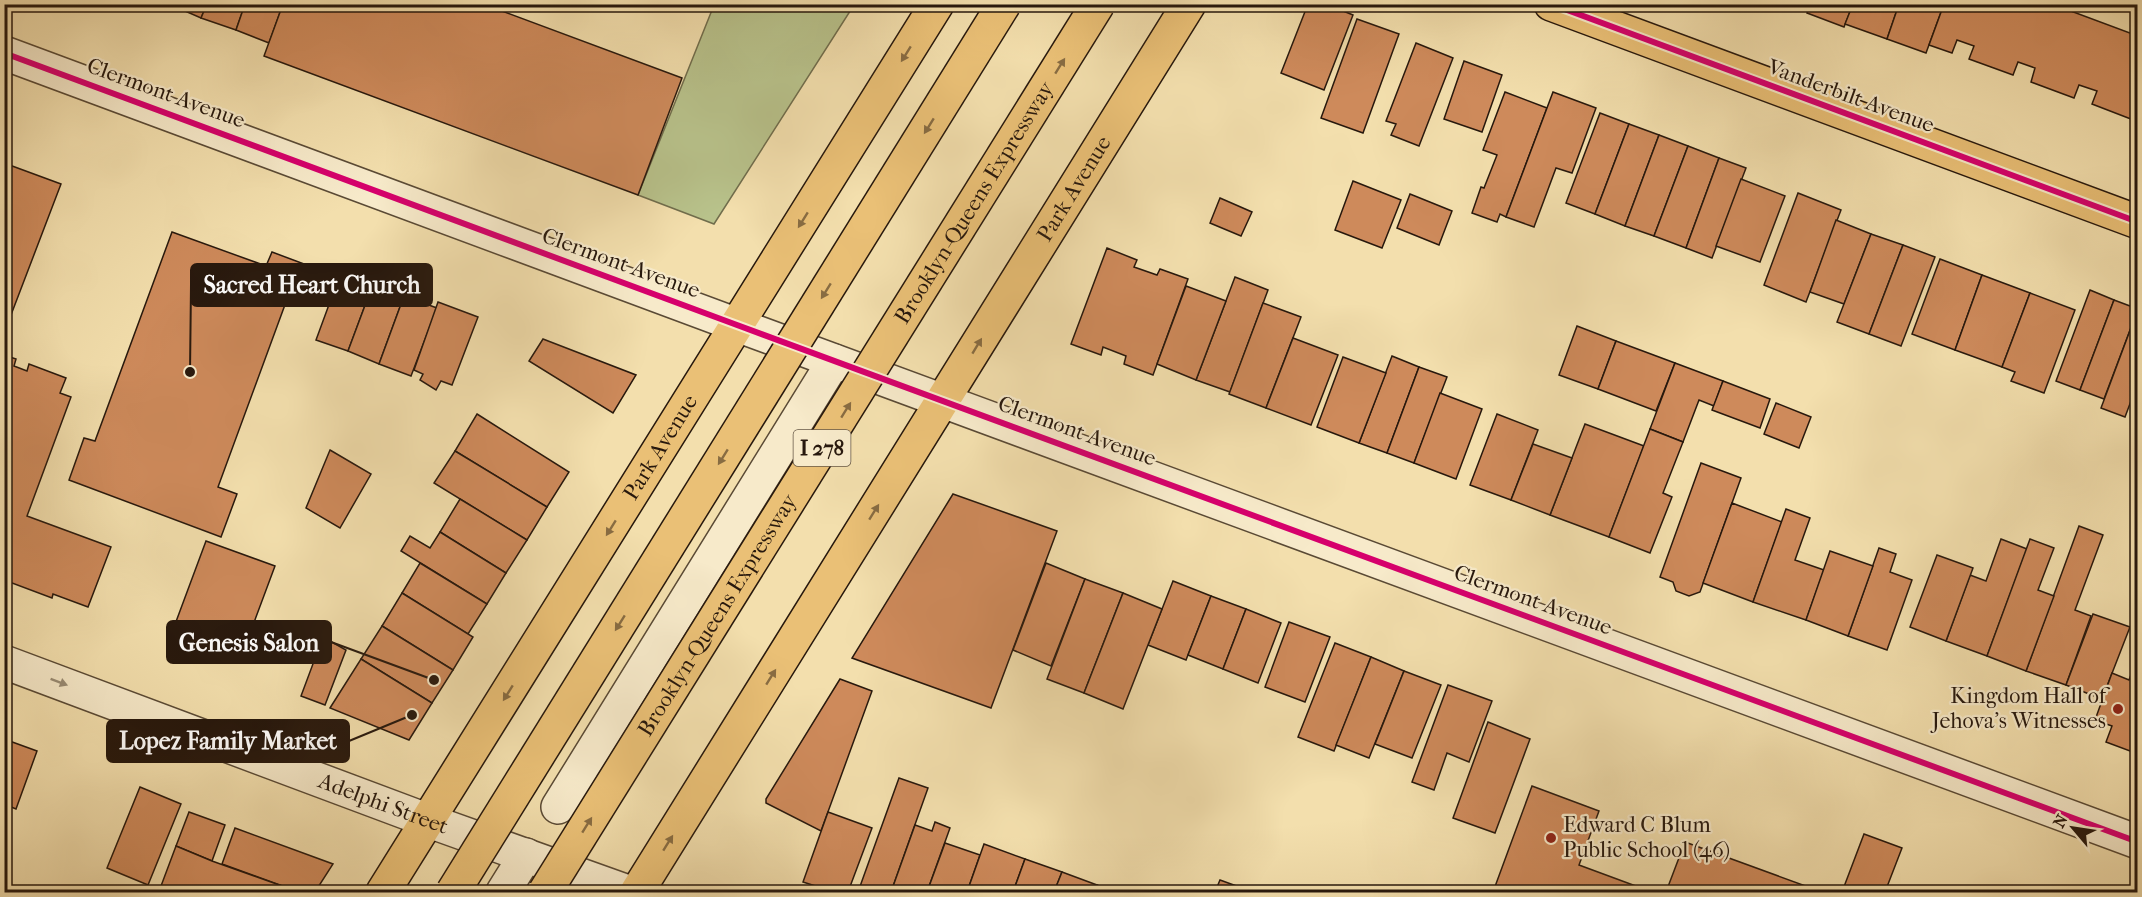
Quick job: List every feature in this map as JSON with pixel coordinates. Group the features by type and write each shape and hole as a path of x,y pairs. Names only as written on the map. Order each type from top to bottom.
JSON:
{"main road":[{"name":"Park Avenue","path":"383,892 937,4"},
{"path":"453,892 1004,4"},
{"name":"Brooklyn-Queens Expressway","path":"545,892 1098,4"},
{"name":"Park Avenue","path":"637,892 1189,4"},
{"name":"Vanderbilt Avenue","path":"1551,4 2138,222"}],"street":[{"name":"Clermont Avenue","path":"4,53 737,326 2138,842"},
{"path":"558,807 834,361"},
{"name":"Adelphi Street","path":"4,662 429,821 628,892"},
{"path":"503,892 526,855"}],"green space":[{"path":"714,5 854,5 714,224 638,195"}],"building":[{"path":"169,4 207,4 201,18"},
{"path":"207,4 245,4 236,30 201,18"},
{"path":"245,4 283,4 269,43 236,30"},
{"path":"283,4 483,4 682,78 638,195 264,56"},
{"path":"1308,4 1326,4 1353,15 1324,90 1281,73"},
{"path":"1791,4 1810,4 1808,11"},
{"path":"1810,4 1853,4 1844,27 1807,13"},
{"path":"1853,4 1899,4 1887,39 1845,24"},
{"path":"1899,4 1944,4 1926,53 1887,39"},
{"path":"1944,4 2052,4 2138,36 2138,116 2136,121 2092,104 2097,91 2079,85 2074,98 2031,82 2035,68 2018,62 2013,75 1969,59 1974,46 1957,40 1952,53 1929,45"},
{"path":"1357,19 1399,34 1363,133 1321,118"},
{"path":"1416,43 1453,58 1419,146 1391,135 1396,124 1386,121"},
{"path":"1464,61 1502,75 1482,132 1444,119"},
{"path":"1505,92 1547,108 1506,217 1500,214 1497,222 1472,213 1481,187 1484,188 1497,155 1483,150"},
{"path":"1553,92 1596,108 1572,173 1556,168 1534,227 1506,217"},
{"path":"1600,113 1629,124 1595,214 1566,203"},
{"path":"1629,124 1659,135 1625,226 1595,214"},
{"path":"1659,135 1688,146 1654,236 1625,226"},
{"path":"1688,146 1719,158 1686,248 1654,236"},
{"path":"1719,158 1746,168 1712,258 1686,248"},
{"path":"4,163 61,184 6,328 4,327"},
{"path":"1741,179 1785,196 1760,262 1716,246"},
{"path":"1353,181 1401,200 1382,248 1335,230"},
{"path":"1798,193 1841,210 1806,302 1764,285"},
{"path":"1410,194 1452,211 1439,245 1397,228"},
{"path":"1220,198 1252,212 1241,236 1210,223"},
{"path":"1836,220 1871,234 1844,304 1810,292"},
{"path":"172,232 266,266 272,252 312,267 297,306 286,302 218,487 237,494 221,537 69,480 84,438 95,441"},
{"path":"1871,234 1903,245 1869,334 1837,322"},
{"path":"1903,245 1935,257 1901,346 1869,334"},
{"path":"1107,248 1137,260 1134,267 1157,275 1160,269 1188,279 1153,375 1124,364 1126,356 1103,347 1101,355 1071,344"},
{"path":"1940,259 1982,275 1955,350 1912,334"},
{"path":"341,272 373,284 348,351 316,340"},
{"path":"1982,275 2030,293 2002,367 1955,350"},
{"path":"1235,277 1268,290 1230,392 1196,380"},
{"path":"373,284 404,296 379,364 348,351"},
{"path":"1186,286 1226,301 1196,380 1157,364"},
{"path":"2090,290 2114,300 2080,390 2056,381"},
{"path":"2030,293 2075,310 2044,393 2011,381 2015,372 2002,367"},
{"path":"404,296 437,308 411,376 379,364"},
{"path":"2114,300 2138,309 2104,399 2080,390"},
{"path":"438,302 478,317 452,385 441,381 436,390 420,380 423,374 414,370"},
{"path":"1263,303 1301,317 1266,408 1229,394"},
{"path":"2138,309 2138,395 2134,393 2125,417 2101,408"},
{"path":"1577,326 1616,341 1598,389 1559,375"},
{"path":"1293,338 1338,355 1311,425 1266,408"},
{"path":"543,339 636,375 613,413 529,361"},
{"path":"1616,341 1675,363 1656,411 1598,389"},
{"path":"4,355 16,359 14,366 27,371 29,364 66,378 60,393 71,397 27,516 111,547 88,607 53,594 52,598 4,580"},
{"path":"1392,356 1419,367 1387,453 1359,443"},
{"path":"1343,357 1386,373 1359,443 1317,427"},
{"path":"1675,363 1723,381 1714,406 1699,400 1683,442 1650,429"},
{"path":"1419,367 1447,377 1414,463 1387,453"},
{"path":"1723,381 1770,399 1760,428 1712,410"},
{"path":"1440,393 1482,409 1456,479 1414,463"},
{"path":"1776,403 1811,417 1799,448 1764,434"},
{"path":"477,414 569,472 547,507 455,451"},
{"path":"1497,414 1538,430 1511,500 1470,485"},
{"path":"1585,424 1644,446 1609,537 1550,515"},
{"path":"1650,429 1683,442 1663,493 1672,497 1650,553 1609,537"},
{"path":"1533,444 1572,458 1550,515 1511,500"},
{"path":"330,450 371,474 340,528 306,508"},
{"path":"455,451 547,507 527,540 434,483"},
{"path":"1701,463 1741,478 1700,592 1689,596 1676,591 1673,582 1660,577"},
{"path":"953,494 1057,531 991,708 852,658"},
{"path":"460,499 527,540 506,573 440,532"},
{"path":"1732,503 1782,522 1753,602 1703,583"},
{"path":"1786,509 1810,518 1795,560 1824,570 1806,620 1753,602"},
{"path":"2079,526 2103,535 2075,610 2091,616 2066,685 2026,671"},
{"path":"440,532 506,573 487,604 401,551 410,536 430,548"},
{"path":"2001,539 2027,549 1987,656 1946,641 1970,575 1986,581"},
{"path":"2030,539 2054,548 2038,590 2054,596 2026,671 1987,656"},
{"path":"206,541 275,566 243,652 174,627"},
{"path":"1879,548 1896,554 1890,572 1912,580 1887,650 1848,636"},
{"path":"1830,551 1873,566 1848,636 1806,620"},
{"path":"1937,555 1973,568 1946,641 1910,627"},
{"path":"420,563 487,604 468,634 402,593"},
{"path":"1046,563 1085,579 1051,666 1013,650"},
{"path":"1085,579 1123,593 1084,693 1047,679"},
{"path":"1173,581 1211,596 1186,660 1148,645"},
{"path":"402,593 473,637 453,670 382,626"},
{"path":"1123,593 1162,609 1123,709 1084,693"},
{"path":"1211,596 1246,609 1223,669 1188,655"},
{"name":"Kingdom Hall of Jehova's Witnesses","path":"2138,605 2138,625 2131,623"},
{"path":"1246,609 1281,623 1258,683 1223,669"},
{"path":"2093,614 2130,627 2102,699 2066,685"},
{"path":"1289,622 1330,637 1305,702 1265,687"},
{"path":"382,626 453,670 432,703 361,659"},
{"path":"323,637 346,650 325,705 301,696"},
{"path":"1335,643 1371,657 1334,751 1298,737"},
{"name":"Kingdom Hall of Jehova's Witnesses","path":"2138,656 2138,754 2106,742 2112,726 2095,720 2112,673 2129,680"},
{"path":"1371,657 1404,671 1369,758 1336,745"},
{"path":"361,659 432,703 409,740 330,708"},
{"path":"1404,671 1441,685 1412,758 1375,744"},
{"path":"840,679 872,691 821,831 766,803 766,799"},
{"path":"1448,685 1492,701 1469,762 1447,753 1434,790 1412,782"},
{"path":"1488,722 1530,739 1495,833 1453,818"},
{"path":"4,739 37,751 16,809 4,804"},
{"path":"899,778 928,788 891,892 858,892"},
{"name":"Edward C Blum Public School (46)","path":"1532,786 1599,811 1579,865 1652,892 1588,892 1571,886 1569,892 1493,892"},
{"path":"140,787 181,804 148,885 107,868"},
{"path":"189,812 225,825 212,861 176,846"},
{"path":"828,812 872,828 848,892 834,892 803,882"},
{"path":"935,822 950,828 927,892 891,892 915,825 932,831"},
{"path":"235,828 333,864 315,892 299,892 222,864"},
{"path":"1864,834 1902,848 1885,892 1842,892"},
{"name":"Edward C Blum Public School (46)","path":"1685,842 1822,892 1666,892"},
{"path":"945,843 980,855 967,892 927,892"},
{"path":"984,844 1025,859 1013,892 967,892"},
{"path":"176,846 299,892 179,892 161,886"},
{"path":"1025,859 1062,872 1054,892 1013,892"},
{"path":"1062,872 1097,885 1094,892 1054,892"},
{"path":"1220,880 1253,892 1215,892"},
{"path":"1097,885 1117,892 1094,892"}],"cycle path":[{"path":"1551,4 2138,222"},
{"path":"4,53 2138,842"}],"place":[{"name":"Sacred Heart Church","path":"190,372"},
{"name":"Genesis Salon","path":"434,680"},
{"name":"Kingdom Hall of Jehova's Witnesses","path":"2118,709"},
{"name":"Lopez Family Market","path":"412,715"},
{"name":"Edward C Blum Public School (46)","path":"1551,838"}]}
